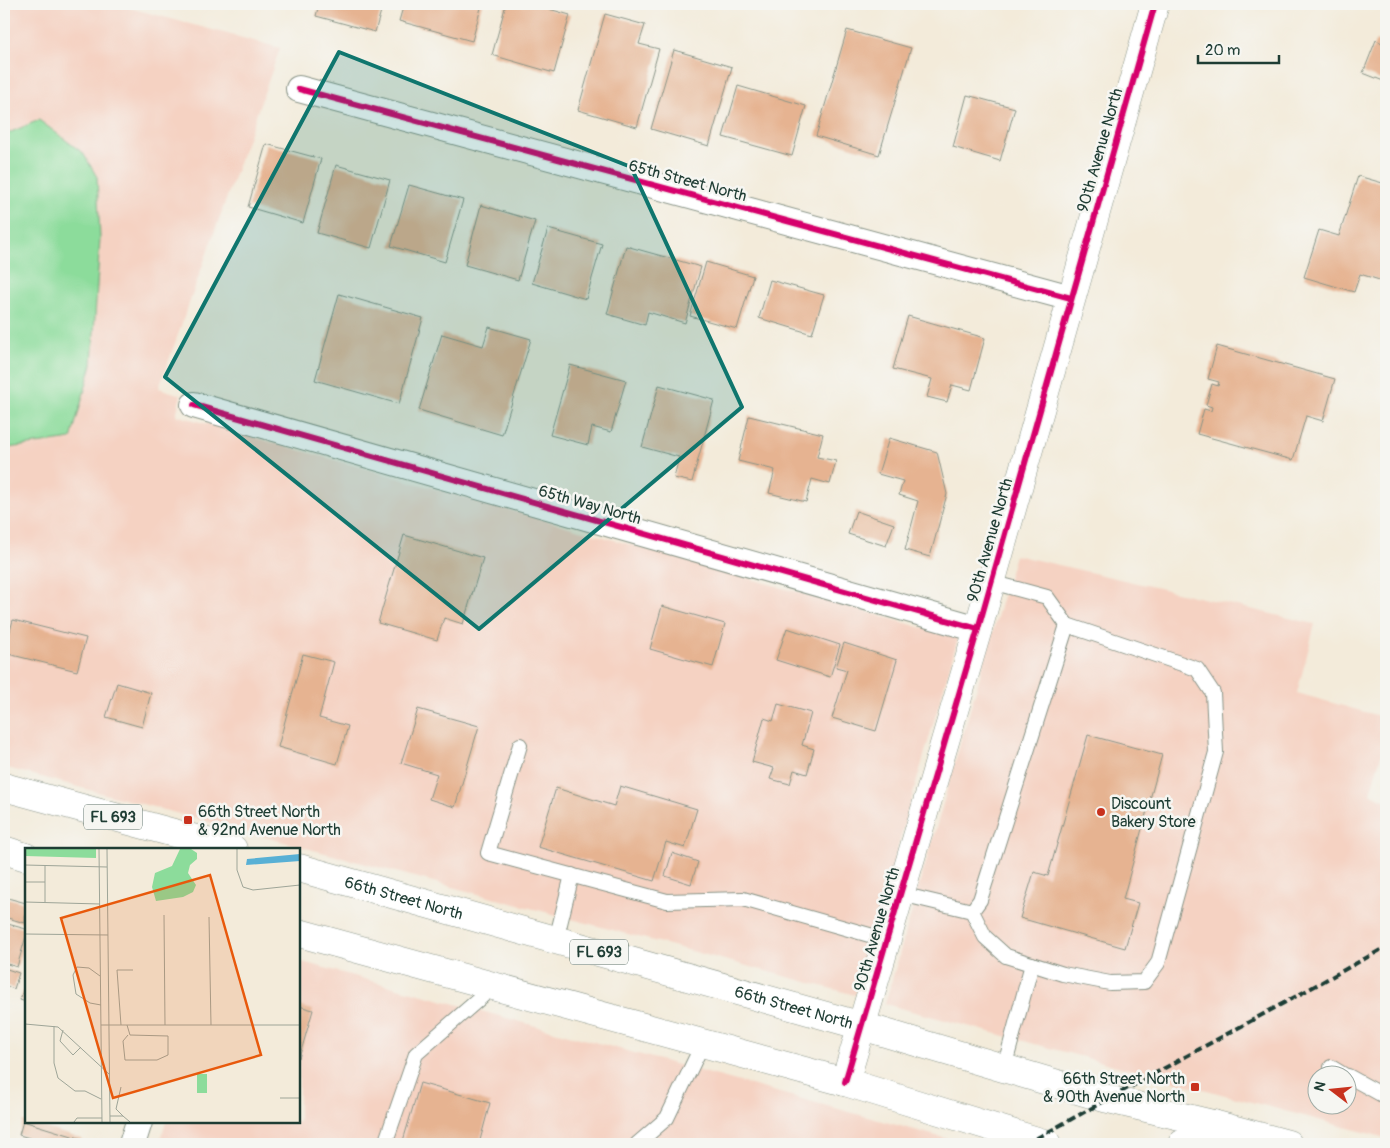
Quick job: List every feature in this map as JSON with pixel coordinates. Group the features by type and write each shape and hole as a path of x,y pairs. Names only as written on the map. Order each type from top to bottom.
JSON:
{"main road":[{"name":"90th Avenue North","path":"845,1082 978,629 1070,298 1155,4"},
{"name":"FL 693","path":"4,787 225,848"},
{"path":"4,850 25,857"},
{"name":"66th Street North","path":"300,868 862,1026 1108,1099 1288,1144"},
{"path":"300,933 845,1082 1047,1144"},
{"path":"1182,1144 1213,1124"}],"street":[{"name":"65th Street North","path":"299,89 1070,298"},
{"name":"65th Way North","path":"194,405 978,629"},
{"path":"132,1144 138,1123"}],"lane":[{"path":"901,894 972,911 985,937 1006,956 1063,974 1110,983 1144,982 1158,962 1216,752 1212,693 1197,669 1067,625 1047,597 991,582"},
{"path":"972,911 980,900 1067,625"},
{"path":"520,744 488,853 666,901 743,899 888,940"},
{"path":"556,940 572,875"},
{"path":"1004,1068 1032,964"},
{"path":"388,1144 387,1138 416,1054 494,986"},
{"path":"637,1144 667,1118 702,1043"},
{"path":"1358,1082 1386,1097"}],"highlighted area":[{"path":"339,52 631,167 742,407 479,629 165,377"}],"shaded area":[{"path":"4,4 115,4 280,48 159,388 181,395 176,415 958,638 855,995 4,767 4,447 8,448 39,120 4,135"},
{"path":"1015,555 1315,624 1297,693 1386,718 1386,739 1370,793 1386,801 1386,1138 885,1004"},
{"path":"300,961 966,1144 159,1144 166,1123 300,1123"}],"green space":[{"path":"39,120 83,153 97,177 100,238 92,364 71,439 8,448 4,447 4,135"}],"building":[{"path":"319,4 383,4 375,32 316,16"},
{"path":"404,4 482,4 472,41 399,21"},
{"path":"506,4 551,4 549,9 570,15 554,73 492,55"},
{"path":"605,14 645,25 639,44 659,49 637,127 578,110"},
{"path":"847,30 911,48 879,155 816,136"},
{"path":"1376,40 1386,45 1386,82 1363,73"},
{"path":"674,50 732,67 709,146 651,129"},
{"path":"738,86 806,106 792,156 723,137"},
{"path":"967,95 1015,108 1000,161 953,147"},
{"path":"266,144 321,159 303,223 248,207"},
{"path":"336,165 390,180 371,248 317,233"},
{"path":"1358,176 1386,184 1386,282 1360,274 1354,292 1304,277 1319,230 1339,236"},
{"path":"409,185 463,200 445,262 391,246"},
{"path":"481,205 535,221 518,280 465,265"},
{"path":"548,229 602,244 586,299 532,283"},
{"path":"626,246 701,267 685,323 648,312 645,325 607,314"},
{"path":"706,262 753,276 737,329 690,316"},
{"path":"770,280 824,295 812,334 759,318"},
{"path":"339,294 423,318 399,404 315,380"},
{"path":"908,316 985,338 971,390 952,385 947,402 927,397 932,379 893,369"},
{"path":"489,327 531,339 502,435 419,410 442,334 483,346"},
{"path":"1217,346 1335,379 1323,421 1306,416 1293,460 1197,434 1204,409 1211,411 1212,407 1206,405 1212,384 1218,386 1219,382 1208,379"},
{"path":"570,365 626,380 611,432 592,427 588,445 550,435"},
{"path":"659,385 714,400 692,482 674,478 679,457 642,447"},
{"path":"749,416 823,434 817,457 836,461 830,484 812,479 806,502 769,493 775,470 738,461"},
{"path":"889,438 937,452 947,494 930,557 905,550 918,501 899,495 903,481 878,474"},
{"path":"856,511 894,524 886,546 848,534"},
{"path":"404,535 483,558 463,624 444,618 437,640 378,623"},
{"path":"662,606 725,624 713,667 650,649"},
{"path":"13,620 86,638 77,671 4,653"},
{"path":"787,628 840,645 830,677 776,660"},
{"path":"844,643 897,660 876,731 832,718 847,670 836,667"},
{"path":"303,654 334,662 319,718 348,726 337,764 278,747"},
{"path":"117,683 151,693 142,727 106,717"},
{"path":"778,704 811,713 802,745 814,749 807,774 794,770 790,784 770,779 774,768 752,762 764,718 773,721"},
{"path":"418,709 479,726 455,807 429,799 437,774 401,763"},
{"path":"1088,735 1162,755 1123,899 1138,903 1125,948 1020,918 1034,872 1048,876"},
{"path":"620,786 697,809 685,848 666,842 654,881 538,847 556,788 614,806"},
{"path":"672,853 698,862 691,884 665,876"},
{"path":"4,897 25,903 25,923 4,917"},
{"path":"4,923 25,929 25,939 17,967 4,963"},
{"path":"4,968 19,973 14,989 4,985"},
{"path":"25,985 25,1002 20,1000"},
{"path":"300,1006 313,1010 300,1055"},
{"path":"420,1083 490,1103 479,1144 414,1144 403,1141"},
{"path":"23,1121 82,1139 80,1144 51,1144 19,1135"}],"railway":[{"path":"1026,1144 1386,947"}],"cycle path":[{"path":"845,1082 978,629 1155,4"},
{"path":"299,89 1071,298"},
{"path":"194,405 978,629"}],"place":[{"name":"Discount Bakery Store","path":"1101,812"},
{"name":"66th Street North & 92nd Avenue North","path":"188,820"},
{"name":"66th Street North & 90th Avenue North","path":"1195,1087"}]}
